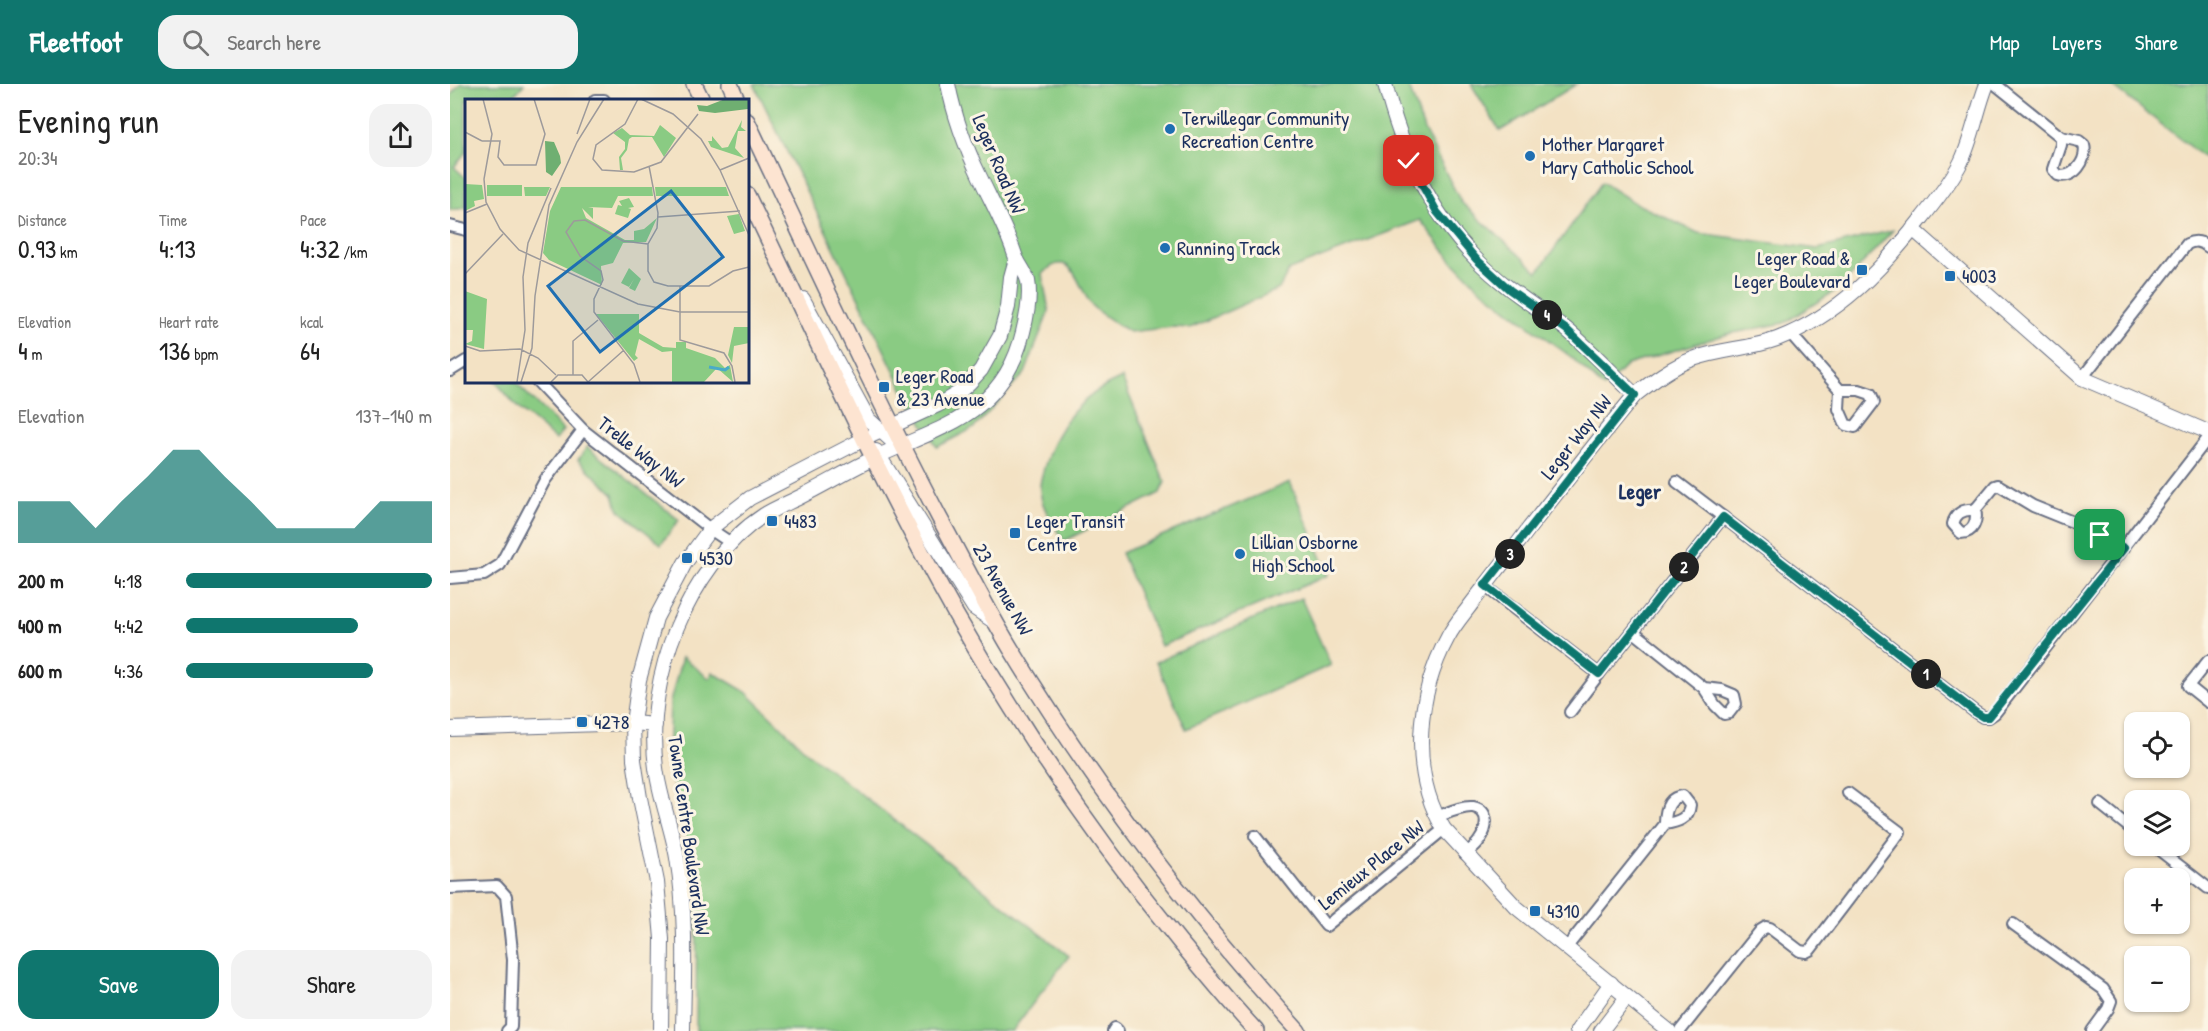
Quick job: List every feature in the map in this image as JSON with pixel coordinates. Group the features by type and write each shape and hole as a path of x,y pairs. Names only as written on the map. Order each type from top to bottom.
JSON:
{"main road":[{"path":"694,84 702,99"},
{"path":"730,84 737,99"},
{"name":"23 Avenue NW","path":"748,122 887,429 903,447 997,625 1079,757 1146,848 1214,936 1298,1031"},
{"path":"748,197 864,439 877,457 955,613 1036,746 1121,867 1256,1031"}],"street":[{"name":"Leger Road NW","path":"877,457 956,423 976,409 999,384 1015,358 1027,318 1028,279 1016,259 1010,239 970,155 948,84"},
{"path":"1385,84 1409,161 1449,229 1493,275 1567,330 1635,395"},
{"name":"Leger Way NW","path":"1669,1031 1516,907 1465,854 1440,823 1424,776 1421,738 1424,704 1433,671 1448,635 1635,395 1666,372 1693,359 1761,344 1790,333 1826,314 1858,290 1881,267 1941,193 1960,164 1987,84"},
{"path":"1995,84 2061,137"},
{"path":"450,226 465,230"},
{"path":"1913,229 2082,378 2208,432"},
{"path":"2082,378 2187,243 2193,241 2208,247"},
{"path":"772,246 869,420 887,429 957,393 981,370 1000,336 1008,307 1011,277 1016,259"},
{"path":"1790,333 1840,390"},
{"path":"450,371 465,362"},
{"name":"Trelle Way NW","path":"538,382 583,430 731,543"},
{"name":"Towne Centre Boulevard NW","path":"661,1031 662,939 657,882 634,760 633,723 639,680 656,618 685,564 710,529 750,498 887,429"},
{"path":"450,578 484,575 500,565 545,480 583,430"},
{"path":"1677,482 1983,717 1989,717 2124,548 2208,438"},
{"path":"877,457 974,608 997,625"},
{"name":"Towne Centre Boulevard NW","path":"683,1031 685,947 682,897 677,856 656,768 655,725 664,665 676,629 700,582 737,536 765,514 877,457"},
{"path":"1974,510 1998,485 2034,506 2085,527 2124,548"},
{"path":"1570,712 1723,517"},
{"path":"1485,585 1599,674"},
{"path":"1634,632 1704,688"},
{"path":"2208,661 2188,686 2208,702"},
{"path":"450,729 633,723 655,725"},
{"path":"1680,1031 1761,930 1766,927 1770,928 1800,951 1810,950 1900,832 1848,793"},
{"path":"2100,804 2124,823"},
{"path":"1440,823 1459,808 1473,807 1481,810 1485,815 1486,823 1479,843 1465,854"},
{"name":"Lemieux Place NW","path":"1255,836 1326,926 1440,823"},
{"path":"1567,947 1665,824"},
{"path":"2167,856 2208,888"},
{"path":"450,888 497,886 506,897 513,960 511,1027 507,1031"},
{"path":"2013,924 2103,989 2111,1001 2092,1031"},
{"path":"1577,1031 1611,984"},
{"path":"1601,1031 1627,997"},
{"path":"1113,1031 1115,1028 1118,1031"}],"green space":[{"path":"460,84 524,84 511,99 465,99 465,153 454,167 465,177 465,208 450,210 450,96"},
{"path":"754,84 1408,84 1424,130 1461,202 1538,272 1602,182 1635,203 1698,233 1818,249 1893,230 1840,288 1784,323 1728,334 1627,365 1604,388 1571,357 1479,288 1451,259 1420,220 1289,270 1279,289 1190,328 1173,327 1129,332 1093,307 1074,273 1061,264 1053,266 1042,274 1049,311 1025,373 974,428 937,447 909,401"},
{"path":"1471,84 1577,84 1500,131"},
{"path":"2110,84 2208,84 2208,161"},
{"path":"1122,378 1165,482 1160,493 1064,541 1042,502 1041,479 1050,450 1073,412 1095,393"},
{"path":"496,382 515,382 563,430 556,440 518,408"},
{"path":"587,447 679,520 661,544 619,510 614,494 578,460"},
{"path":"1290,482 1329,575 1161,646 1121,553"},
{"path":"1301,598 1331,665 1186,729 1156,662"},
{"path":"682,657 710,679 712,672 746,692 807,752 1069,956 1012,1031 696,1031 697,887 668,762 670,702"}],"place":[{"name":"Terwillegar Community Recreation Centre","path":"1170,129"},
{"name":"Mother Margaret Mary Catholic School","path":"1530,156"},
{"name":"Running Track","path":"1165,248"},
{"name":"Leger Road & Leger Boulevard","path":"1862,270"},
{"name":"4003","path":"1950,276"},
{"name":"Leger Road & 23 Avenue","path":"884,387"},
{"name":"4483","path":"772,521"},
{"name":"Leger Transit Centre","path":"1015,533"},
{"name":"Lillian Osborne High School","path":"1240,554"},
{"name":"4530","path":"687,558"},
{"name":"4278","path":"582,722"},
{"name":"4310","path":"1535,911"}],"district":[{"name":"Leger","path":"1640,492"}],"route":[{"path":"1409,161 1437,212 1476,259 1510,290 1567,330 1635,395 1485,585 1599,674 1723,517 1975,712 1983,717 1989,717 2124,548 2100,535"}]}
